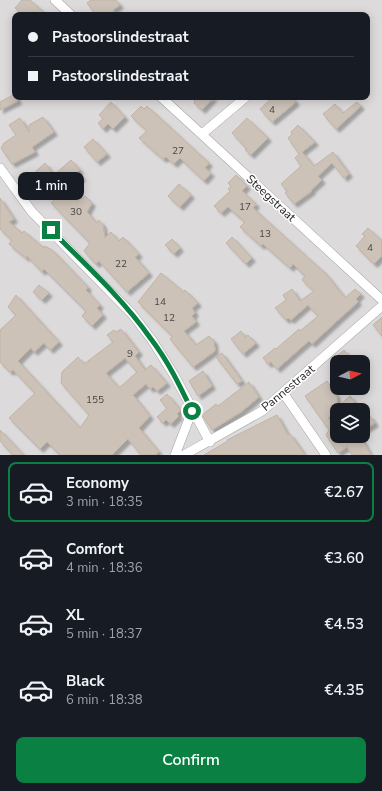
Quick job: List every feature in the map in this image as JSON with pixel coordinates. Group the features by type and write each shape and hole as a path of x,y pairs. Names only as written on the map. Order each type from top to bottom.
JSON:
{"street":[{"path":"55,0 68,12"},
{"name":"Steegstraat","path":"164,100 382,300"},
{"path":"202,134 242,100"},
{"path":"0,168 32,212 132,314 152,340 174,375 210,442"},
{"name":"Pannestraat","path":"184,455 247,421 284,394 382,306"},
{"path":"284,394 326,455"},
{"path":"175,455 192,411"}],"shaded area":[{"path":"0,0 382,0 382,455 0,455"}],"building":[{"path":"22,0 30,0 44,12 19,12 15,8"},
{"path":"91,0 116,0 120,5 113,10 114,12 94,12 87,3"},
{"path":"12,96 12,100 18,101 0,110 0,102"},
{"path":"194,100 211,100 202,110 194,103"},
{"path":"270,100 294,100 296,102 272,122 260,109"},
{"path":"111,102 125,117 113,129 108,124 103,129 98,123 103,119 99,115"},
{"path":"357,102 361,106 336,129 323,114 335,104 343,113"},
{"path":"141,106 144,109 147,106 209,163 205,168 211,173 204,181 180,158 174,164 166,157 163,159 139,138 147,131 131,116"},
{"path":"43,117 54,132 32,147 35,152 12,164 1,148 4,143 16,135 9,125 20,118 29,132 29,125"},
{"path":"247,118 268,138 251,155 245,150 247,149 232,133"},
{"path":"298,125 315,142 302,152 314,166 333,152 349,174 344,178 332,163 318,176 322,180 311,190 312,191 294,204 285,193 287,191 281,184 301,166 295,158 299,154 288,138 292,134 291,132"},
{"path":"93,139 107,154 97,162 84,147"},
{"path":"71,160 80,170 77,172 82,177 67,191 78,202 85,196 92,203 87,212 97,223 99,220 103,225 105,238 111,232 119,241 123,237 139,254 135,257 149,273 127,292 99,261 96,264 84,251 90,243 51,203 64,190 60,186 46,196 31,176 45,163 54,175"},
{"path":"236,175 247,186 242,191 256,204 253,208 326,274 345,298 355,289 361,294 356,299 358,302 312,344 309,341 277,369 271,362 268,364 263,358 318,316 308,305 291,320 288,318 286,320 275,308 286,300 283,295 292,289 300,301 314,291 302,280 305,276 293,264 290,268 263,244 261,246 240,227 245,222 228,207 221,213 214,206 230,191 228,189 231,186 228,183"},
{"path":"179,184 191,195 180,207 168,196"},
{"path":"0,198 14,219 9,222 22,233 24,231 44,248 45,246 52,250 88,287 86,290 100,305 97,308 103,315 92,326 82,316 86,311 44,269 42,272 27,256 26,258 9,244 12,240 0,229"},
{"path":"368,228 382,241 382,256 374,264 356,246 365,236 362,234"},
{"path":"232,237 252,258 246,264 226,243"},
{"path":"172,239 180,248 174,254 165,245"},
{"path":"161,273 184,292 185,290 198,303 192,308 195,313 192,316 196,322 184,331 196,345 209,336 214,341 215,351 193,367 170,339 173,337 138,302"},
{"path":"39,285 49,293 42,300 33,292"},
{"path":"16,295 59,342 50,350 44,343 34,352 31,348 18,361 80,428 89,415 61,383 62,372 78,357 84,364 113,342 107,335 114,330 116,332 121,329 139,352 135,356 145,370 151,365 167,383 157,391 153,387 150,389 146,384 133,395 150,416 139,428 159,452 155,455 141,455 128,439 112,455 60,455 47,442 40,449 9,418 35,393 13,370 10,372 0,362 0,330 16,315 8,307","holes":["125,358 137,372 119,388 106,373"]},
{"path":"382,317 382,336 373,325"},
{"path":"241,331 245,337 248,335 256,343 243,354 231,339"},
{"path":"344,350 348,355 338,355"},
{"path":"222,353 242,381 237,384 216,357"},
{"path":"203,371 212,386 198,396 189,381"},
{"path":"327,381 330,386 330,395 337,396 337,403 330,403 330,416 328,418 330,420 330,441 326,435 329,430 305,396"},
{"path":"249,382 259,397 241,412 212,430 202,415 216,404 218,406"},
{"path":"167,394 181,410 177,414 179,416 171,424 166,420 163,423 157,417 167,408 160,400"},
{"path":"350,396 355,402 354,403 342,403"},
{"path":"277,415 288,435 290,434 305,455 204,455 228,441 227,440"},
{"path":"370,416 375,423 370,426"},
{"path":"0,430 24,455 13,455 0,441"},
{"path":"331,443 364,443 371,455 352,455 347,447 338,453"}],"route":[{"path":"51,230 132,314 152,340 174,375 192,411"}]}
